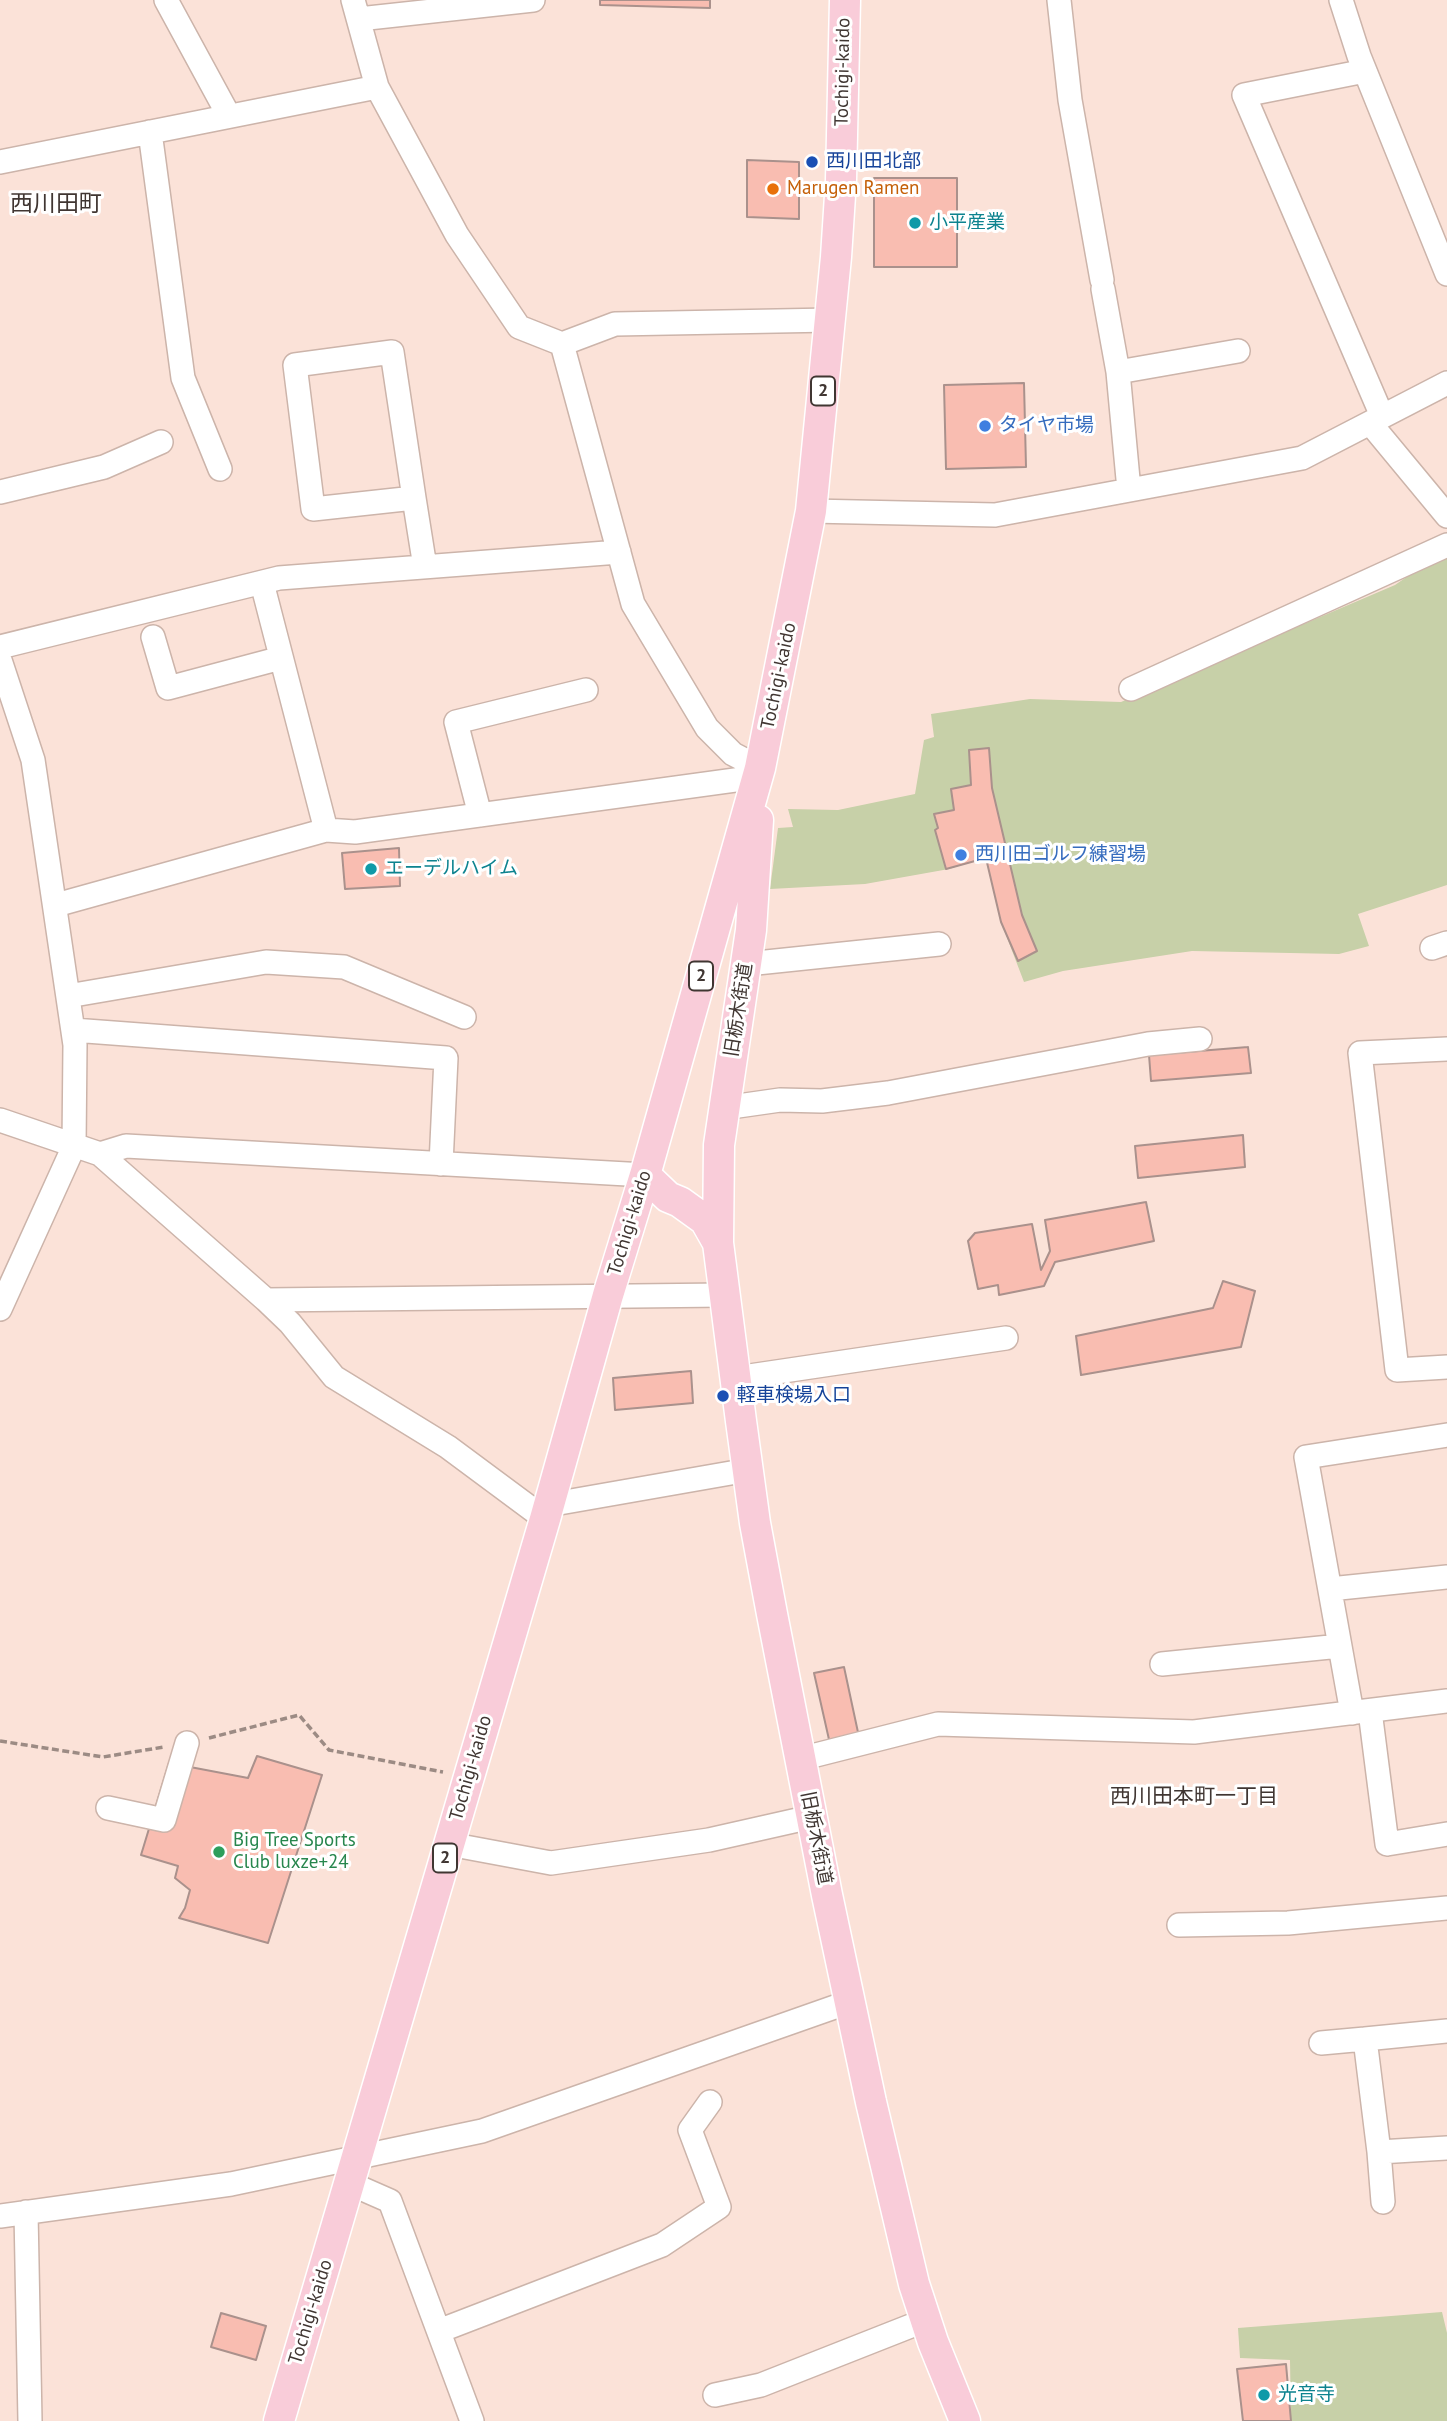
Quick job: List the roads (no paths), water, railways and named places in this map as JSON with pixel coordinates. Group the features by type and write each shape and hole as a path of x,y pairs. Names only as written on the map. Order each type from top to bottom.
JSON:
{"main road":[{"name":"Tochigi-kaido","path":"279,2421 547,1512 759,773 811,511 831,320 841,180 845,0"},
{"name":"旧栃木街道","path":"759,773 747,964 719,1145 712,1231 725,1295 748,1470 772,1614 849,2002 905,2251 926,2320 965,2421"},
{"path":"712,1231 709,1140 734,975 747,964"},
{"path":"645,1175 668,1197 680,1202 712,1231"},
{"path":"628,1231 641,1220 656,1214 685,1213 712,1231"}],"street":[{"path":"166,0 229,116"},
{"path":"533,0 356,9 377,87 457,235 519,327 562,344 615,324 831,320"},
{"path":"1059,0 1070,100 1118,372 1129,490"},
{"path":"1341,0 1365,71 1447,274"},
{"path":"1365,71 1244,95 1376,420 1447,516"},
{"path":"0,162 377,87"},
{"path":"150,132 183,378 220,469"},
{"path":"562,344 633,604 707,728 733,754 759,773"},
{"path":"1118,372 1237,351"},
{"path":"414,498 313,509 295,365 392,352 425,567"},
{"path":"811,511 995,514 1302,458 1447,383"},
{"path":"0,492 104,467 161,442"},
{"path":"1131,689 1447,545"},
{"path":"0,647 279,578 619,552"},
{"path":"262,583 326,830"},
{"path":"153,637 168,688 281,658"},
{"path":"0,660 33,760 75,1045 74,1146 0,1308"},
{"path":"480,815 456,722 586,690"},
{"path":"56,905 326,830 355,832 759,773"},
{"path":"747,964 939,944"},
{"path":"68,996 266,962 344,967 464,1017"},
{"path":"73,1030 446,1058 441,1164"},
{"path":"724,1108 780,1100 822,1101 888,1093 1014,1072 1148,1044 1200,1039"},
{"path":"1447,1049 1360,1053 1397,1370 1447,1367"},
{"path":"0,1121 100,1154 266,1300 290,1323 334,1377 547,1512 748,1470"},
{"path":"100,1154 126,1146 645,1175"},
{"path":"266,1300 725,1295"},
{"path":"736,1378 1006,1338"},
{"path":"1447,1435 1306,1457 1340,1646 1361,1712 1387,1844 1447,1834"},
{"path":"1330,1589 1447,1577"},
{"path":"1162,1664 1340,1646"},
{"path":"800,1759 938,1724 1194,1732 1447,1702"},
{"path":"108,1808 164,1820 187,1743"},
{"path":"449,1844 551,1863 709,1840 811,1817"},
{"path":"1179,1925 1288,1923 1447,1908"},
{"path":"0,2216 353,2170 430,2143 482,2130 849,2002"},
{"path":"1321,2043 1447,2031"},
{"path":"1365,2039 1383,2202"},
{"path":"439,2331 662,2245 719,2207 690,2130 710,2102"},
{"path":"1379,2152 1447,2148"},
{"path":"353,2170 390,2201 472,2421"},
{"path":"26,2212 30,2421"},
{"path":"715,2395 761,2385 926,2320"}],"place":[{"name":"西川田北部","path":"812,162"},
{"name":"Marugen Ramen","path":"773,189"},
{"name":"小平産業","path":"915,223"},
{"name":"タイヤ市場","path":"985,426"},
{"name":"西川田ゴルフ練習場","path":"961,855"},
{"name":"エーデルハイム","path":"371,869"},
{"name":"軽車検場入口","path":"723,1396"},
{"name":"Big Tree Sports Club luxze+24","path":"219,1852"},
{"name":"光音寺","path":"1264,2395"}],"district":[{"name":"西川田町","path":"56,204"},
{"name":"西川田本町一丁目","path":"1194,1797"}]}
